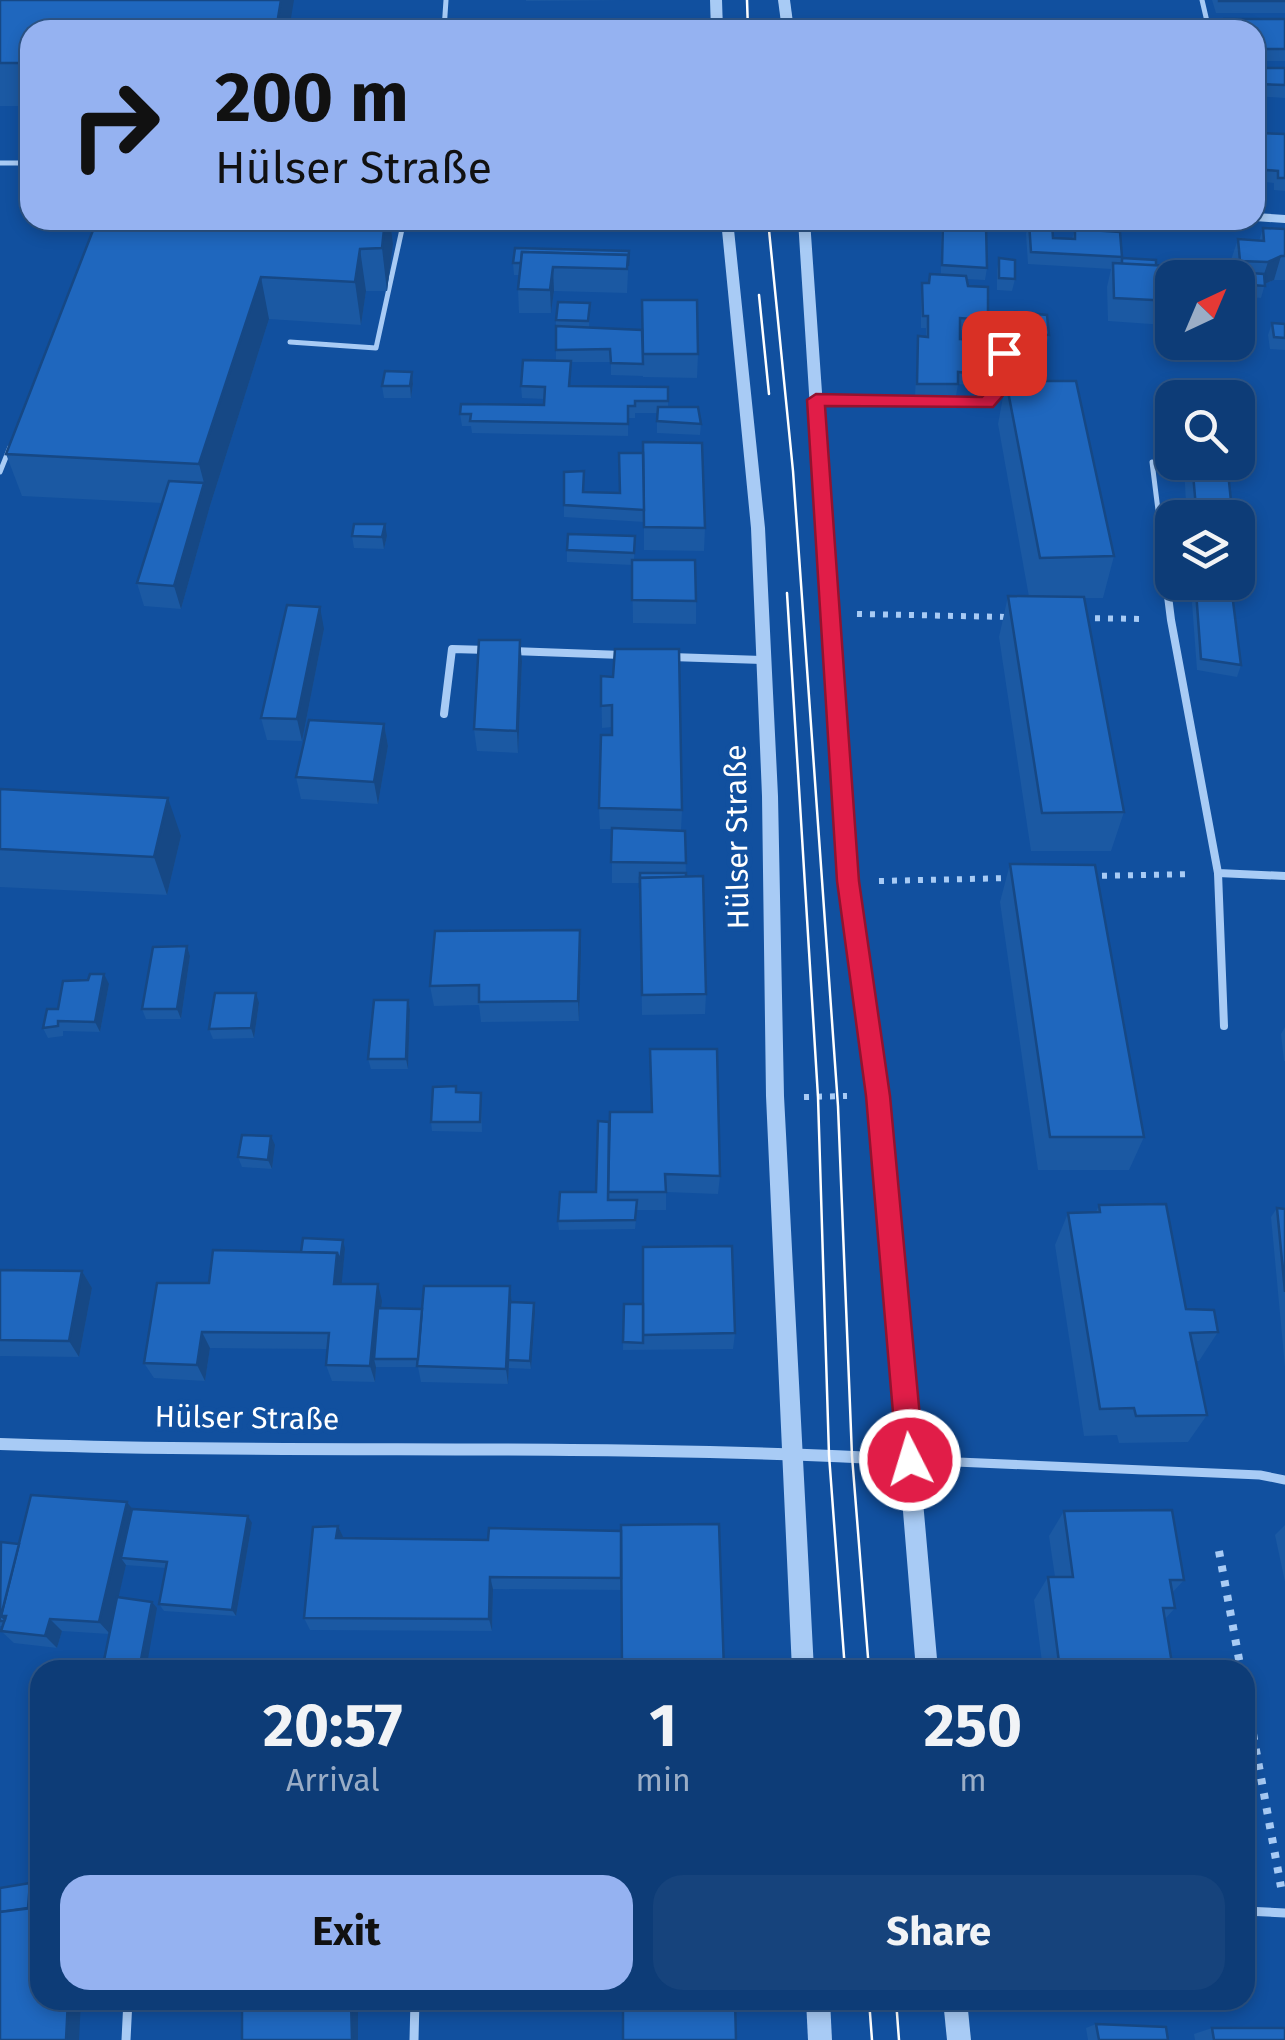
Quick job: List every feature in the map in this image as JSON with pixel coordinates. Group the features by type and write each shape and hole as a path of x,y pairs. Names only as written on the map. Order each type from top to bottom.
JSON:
{"street":[{"name":"Hülser Straße","path":"728,230 758,528 775,1096 803,1660"},
{"path":"805,230 848,881 878,1096 926,1660"},
{"name":"Hülser Straße","path":"0,1444 188,1450 793,1453 910,1460"},
{"path":"818,2010 820,2040"},
{"path":"956,2010 959,2040"}],"lane":[{"path":"290,342 376,348 392,294 402,230"},
{"path":"816,400 986,403 1004,384 1004,322"},
{"path":"0,472 14,436"},
{"path":"1152,462 1171,620 1218,873 1224,1026"},
{"path":"444,714 452,649 490,650"},
{"path":"509,651 627,656"},
{"path":"666,657 764,660"},
{"path":"1218,873 1285,876"},
{"path":"910,1460 1260,1475 1285,1480"},
{"path":"1255,1912 1285,1914"},
{"path":"126,2040 128,2010"},
{"path":"414,2040 415,2010"}],"path":[{"path":"829,614 1019,617"},
{"path":"1076,618 1171,620"},
{"path":"1082,876 1218,873"},
{"path":"848,881 1023,877"},
{"path":"775,1096 878,1096"},
{"path":"1220,1551 1239,1660"},
{"path":"1255,1744 1282,1890"}],"building":[{"path":"0,0 281,0 278,20 20,20 20,63 0,63"},
{"path":"1285,0 1285,1 1219,1"},
{"path":"1285,19 1285,49 1265,49 1265,20 1225,20"},
{"path":"1265,68 1285,68 1285,85 1265,84"},
{"path":"1265,133 1285,134 1285,178 1278,178 1278,171 1265,170"},
{"path":"1265,228 1285,229 1285,256 1268,262 1240,260 1238,239 1264,241"},
{"path":"93,230 384,230 382,248 360,249 355,282 261,277 199,464 6,454"},
{"path":"943,230 986,230 987,268 942,265"},
{"path":"1030,230 1052,230 1053,238 1075,239 1075,230 1120,232 1122,257 1031,252"},
{"path":"515,248 629,251 628,266 628,255 522,252 521,263 513,263"},
{"path":"522,252 628,255 627,269 553,267 550,290 518,289"},
{"path":"999,258 1015,260 1015,279 999,278"},
{"path":"1122,258 1156,260 1155,266 1122,264"},
{"path":"1113,263 1155,265 1155,300 1114,298"},
{"path":"1255,273 1264,274 1265,286 1255,285"},
{"path":"930,274 966,276 968,286 988,287 988,320 960,318 960,339 984,340 986,375 958,372 958,384 917,384 918,336 928,337 922,283 929,283"},
{"path":"642,300 697,300 698,354 643,354"},
{"path":"558,302 590,303 588,321 556,320"},
{"path":"1015,312 1047,315 1049,335 1014,333"},
{"path":"1272,323 1285,324 1285,338 1274,337"},
{"path":"556,326 642,330 643,364 611,363 610,349 556,350"},
{"path":"523,360 571,361 569,386 668,387 668,401 635,401 635,406 628,406 628,424 470,421 471,414 460,414 461,404 544,405 545,387 521,386"},
{"path":"385,371 412,372 410,386 382,386"},
{"path":"1006,381 1076,381 1114,556 1040,558"},
{"path":"658,407 698,407 701,424 657,421"},
{"path":"643,442 702,443 705,528 644,527"},
{"path":"619,453 643,453 644,510 564,505 564,472 584,471 583,492 620,493"},
{"path":"1194,480 1229,480 1231,500 1195,500"},
{"path":"169,481 204,483 174,586 137,583"},
{"path":"354,524 385,524 382,537 352,536"},
{"path":"568,534 635,536 634,553 567,550"},
{"path":"632,560 695,560 696,601 632,600"},
{"path":"1008,596 1084,597 1124,812 1042,813"},
{"path":"1197,600 1233,600 1241,665 1201,659"},
{"path":"287,605 320,607 297,719 261,718"},
{"path":"479,640 520,640 517,731 474,729"},
{"path":"615,649 679,649 682,810 599,808 601,735 612,735 612,705 601,706 601,676 613,677"},
{"path":"309,720 384,724 374,782 296,777"},
{"path":"0,789 168,798 154,857 0,849"},
{"path":"612,828 685,831 686,863 611,862"},
{"path":"1010,864 1095,865 1144,1137 1050,1137"},
{"path":"640,873 686,873 686,877 640,878"},
{"path":"703,876 706,994 642,995 640,878"},
{"path":"580,930 578,1001 479,1002 479,985 430,986 435,931"},
{"path":"187,946 177,1009 142,1009 153,947"},
{"path":"90,974 104,974 95,1022 58,1021 58,1026 43,1028 47,1009 58,1009 63,981 88,980"},
{"path":"215,993 256,993 251,1028 209,1029"},
{"path":"374,1000 408,1000 406,1059 368,1059"},
{"path":"650,1049 717,1049 720,1176 665,1174 666,1192 608,1192 610,1112 652,1112"},
{"path":"456,1086 456,1092 481,1093 480,1122 431,1122 433,1087"},
{"path":"598,1121 609,1122 608,1200 637,1200 635,1220 558,1221 560,1192 596,1192"},
{"path":"242,1135 271,1136 268,1160 238,1157"},
{"path":"1166,1204 1186,1309 1214,1310 1218,1332 1190,1333 1207,1415 1136,1416 1134,1408 1100,1409 1068,1213 1100,1212 1099,1205"},
{"path":"1277,1208 1285,1209 1285,1292"},
{"path":"303,1238 343,1240 340,1261 337,1253 301,1252"},
{"path":"732,1246 735,1333 643,1335 643,1247"},
{"path":"213,1250 337,1253 334,1284 378,1284 370,1366 326,1365 329,1333 202,1332 197,1365 144,1363 157,1283 209,1283"},
{"path":"0,1270 82,1271 69,1341 0,1340"},
{"path":"424,1286 510,1286 506,1369 417,1366"},
{"path":"510,1302 534,1303 530,1361 508,1360"},
{"path":"624,1304 643,1304 643,1343 623,1342"},
{"path":"378,1308 422,1309 418,1359 374,1359"},
{"path":"31,1495 127,1502 99,1622 50,1619 45,1636 1,1631 6,1616 1,1616"},
{"path":"132,1509 248,1516 232,1610 159,1604 167,1562 121,1558"},
{"path":"1172,1510 1184,1580 1170,1580 1175,1608 1163,1608 1171,1660 1059,1660 1048,1577 1073,1577 1064,1511"},
{"path":"719,1524 724,1660 622,1660 621,1525"},
{"path":"338,1526 336,1538 488,1540 489,1528 621,1531 621,1578 490,1577 489,1619 304,1618 313,1527"},
{"path":"1,1542 19,1544 1,1616 4,1621 0,1621"},
{"path":"117,1597 152,1602 141,1660 104,1660"},
{"path":"30,1883 28,1908 0,1912 0,1888"},
{"path":"30,1908 30,2010 68,2010 66,2040 0,2040 0,1912"},
{"path":"242,2010 351,2010 352,2040 242,2040"},
{"path":"623,2010 735,2010 736,2040 623,2040"},
{"path":"1096,2024 1166,2027 1168,2040 1099,2040"},
{"path":"1212,2028 1285,2028 1285,2040 1214,2040"}],"tram line":[{"path":"747,0 748,20"},
{"path":"769,230 793,471 838,1106 852,1456 868,1660"},
{"path":"759,295 769,394"},
{"path":"787,593 818,1097 829,1455 844,1660"},
{"path":"870,2010 872,2040"},
{"path":"897,2010 899,2040"}],"route":[{"path":"910,1460 878,1096 848,881 816,400 986,403 1004,384 1004,353"}]}
